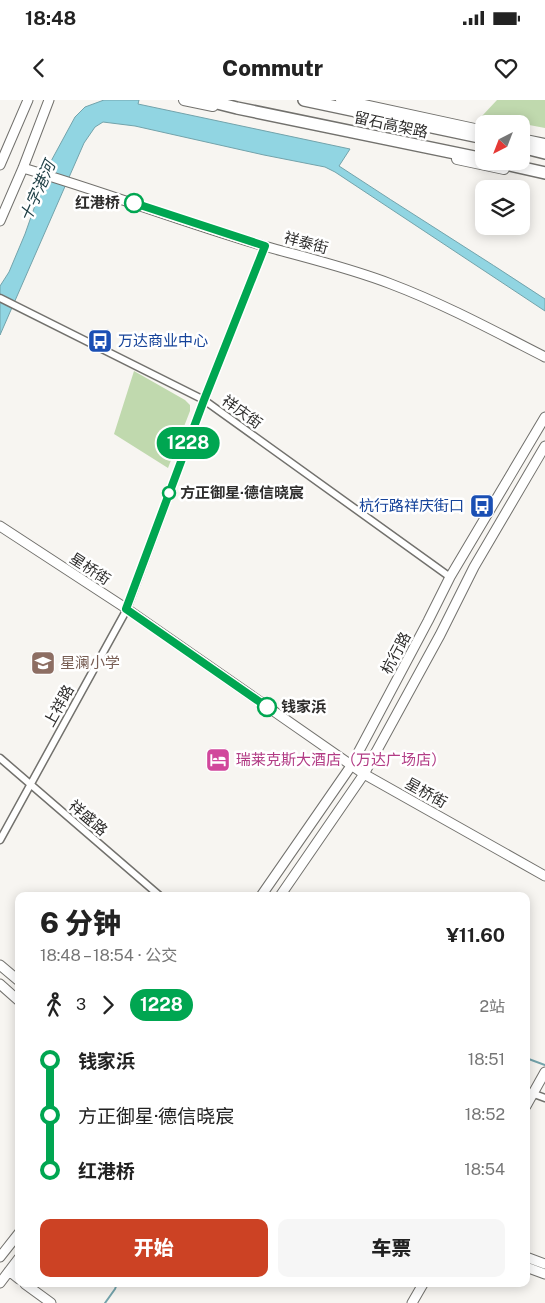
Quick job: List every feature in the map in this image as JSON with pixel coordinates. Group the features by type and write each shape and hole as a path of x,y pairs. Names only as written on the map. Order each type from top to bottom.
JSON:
{"highway":[{"name":"留石高架路","path":"205,100 475,157"},
{"name":"留石高架路","path":"304,100 475,136"},
{"path":"530,149 545,153"},
{"path":"530,170 545,173"}],"main road":[{"path":"184,100 545,178"},
{"path":"341,100 475,129"},
{"path":"530,141 545,144"}],"street":[{"path":"0,162 28,100"},
{"path":"0,221 49,100"},
{"name":"祥泰街","path":"23,168 265,246 336,265 390,283 455,311 545,357"},
{"name":"上祥路","path":"0,840 126,609 204,400 265,246"},
{"name":"祥庆街","path":"0,298 204,400 450,577"},
{"name":"杭行路","path":"263,892 351,766 450,577 545,416"},
{"name":"杭行路","path":"283,892 364,774 440,635 474,567 545,446"},
{"name":"星桥街","path":"0,526 126,609 351,766 545,876"},
{"name":"祥盛路","path":"0,758 155,892"},
{"path":"0,965 15,978"},
{"path":"0,984 15,997"},
{"path":"545,1072 537,1086 530,1093 545,1098"},
{"path":"0,1257 15,1238"},
{"path":"530,1258 545,1264"},
{"path":"0,1283 15,1263"},
{"path":"530,1268 545,1274"},
{"path":"8,1271 15,1276"},
{"path":"29,1287 50,1303"},
{"path":"412,1303 421,1287"}],"green space":[{"path":"497,100 545,100 545,128 530,125 530,115 483,115"},
{"path":"134,371 185,400 190,405 190,411 168,468 114,434"}],"water":[{"path":"104,100 139,100 138,104 350,149 339,166 545,299 545,311 325,167 135,126 103,122 95,127 84,143 0,335 0,286 9,272 25,234 50,163 75,117 85,107"}],"waterway":[{"path":"530,1059 545,1065"},
{"path":"105,1303 116,1287"}],"bus line":[{"name":"1228","path":"134,203 265,246 204,400 126,609 267,707"}],"place":[{"name":"红港桥","path":"134,203"},
{"name":"万达商业中心","path":"100,341"},
{"name":"方正御星·德信晓宸","path":"169,493"},
{"name":"杭行路祥庆街口","path":"482,506"},
{"name":"星澜小学","path":"43,663"},
{"name":"钱家浜","path":"267,707"},
{"name":"瑞莱克斯大酒店（万达广场店）","path":"218,760"}],"water label":[{"name":"十字港河","path":"37,191"}]}
